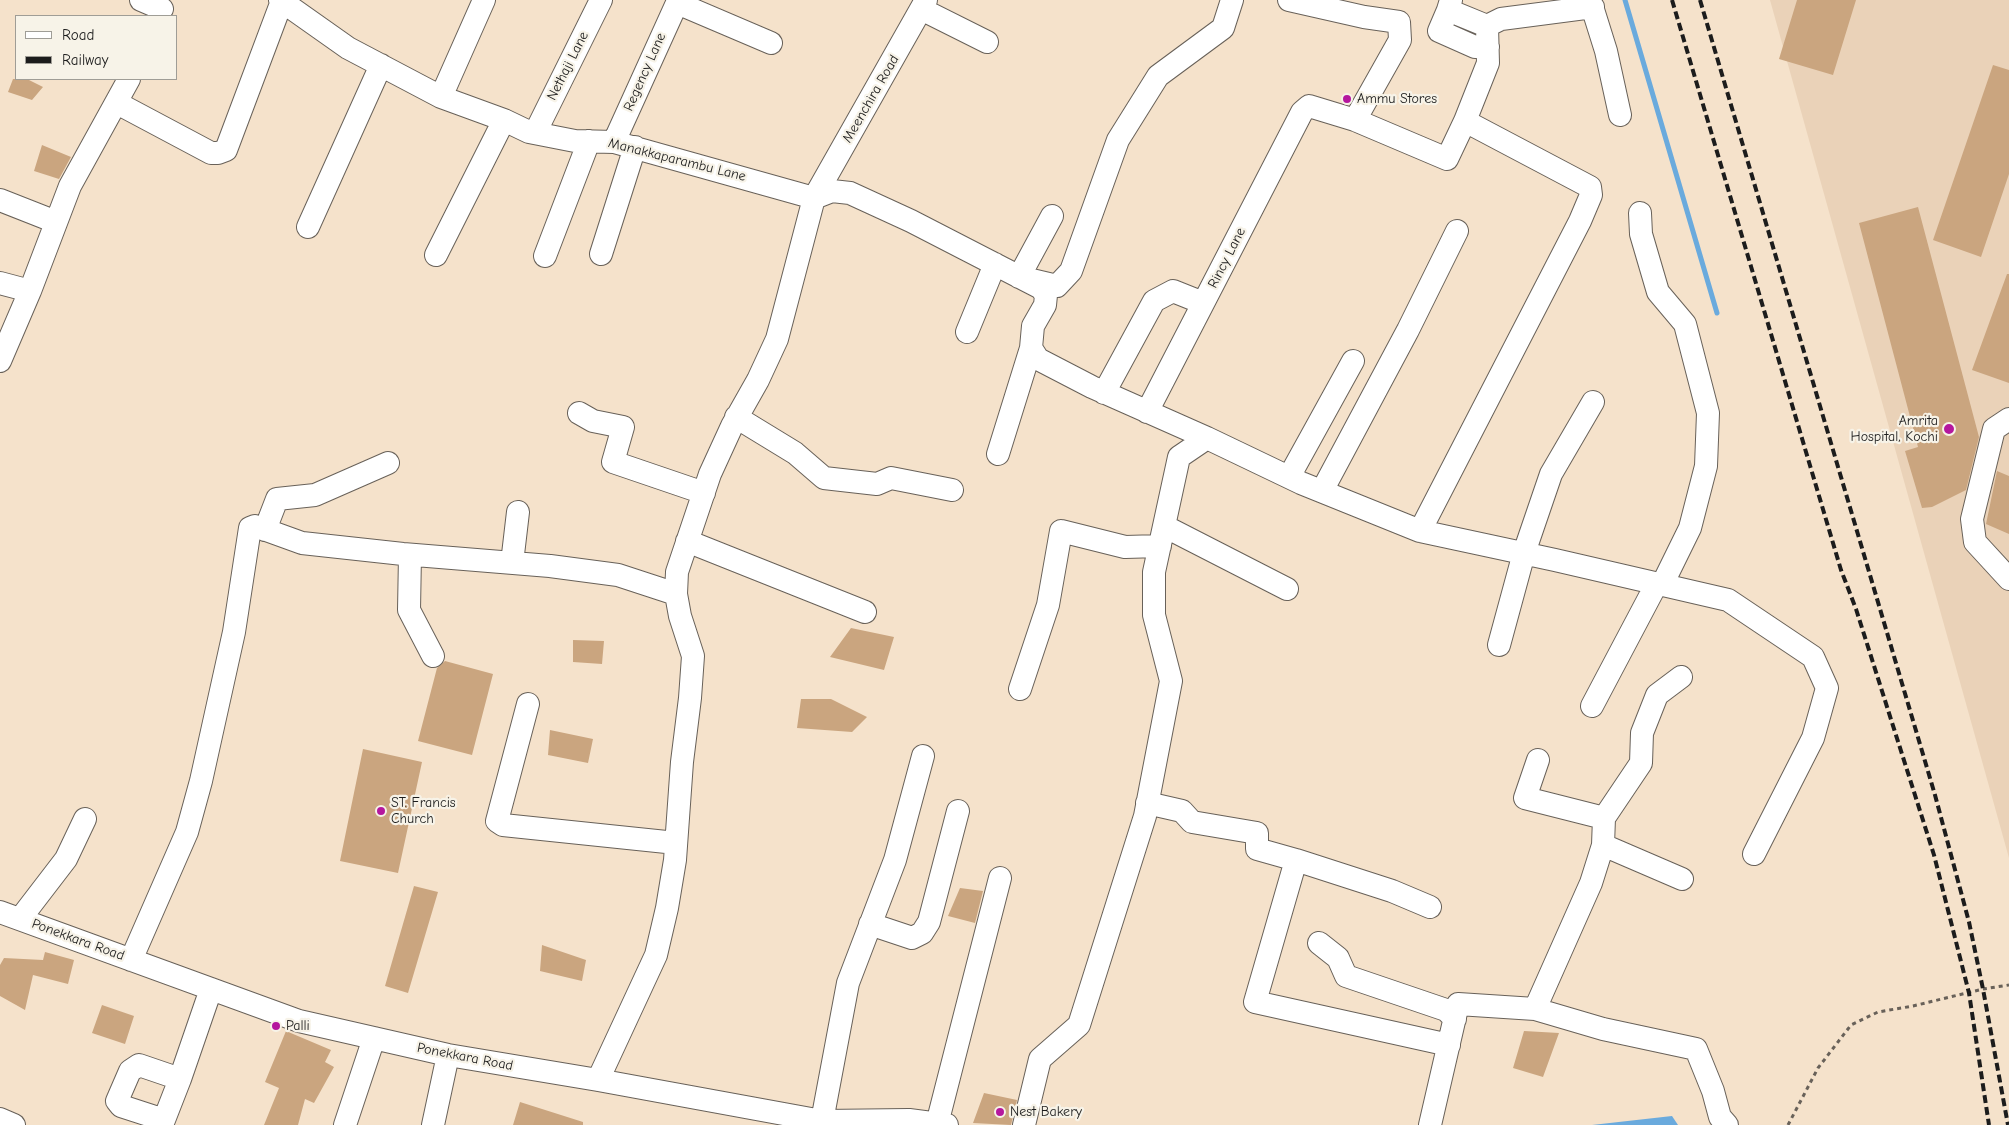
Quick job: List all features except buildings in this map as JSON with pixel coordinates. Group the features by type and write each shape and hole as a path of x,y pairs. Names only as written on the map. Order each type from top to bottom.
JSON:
{"street":[{"path":"141,0 162,8"},
{"path":"117,103 210,153 226,150 281,0"},
{"name":"Manakkaparambu Lane","path":"281,0 348,48 441,97 535,133 575,141 624,144 814,198"},
{"path":"441,97 484,0"},
{"name":"Nethaji Lane","path":"535,133 601,0"},
{"path":"1019,277 1057,286 1071,271 1118,140 1158,76 1223,28 1232,0"},
{"path":"1289,0 1364,17 1399,22 1400,40 1355,120 1447,159 1466,121 1488,64 1487,37 1501,19 1591,4 1606,52 1620,114"},
{"name":"Regency Lane","path":"601,254 624,144 676,3 771,43"},
{"path":"923,5 987,42"},
{"name":"Meenchira Road","path":"598,1080 656,955 667,908 676,843 693,656 680,616 676,594 678,572 710,474 736,418 758,380 777,339 814,198 923,5"},
{"path":"1450,5 1487,37"},
{"path":"308,227 381,65"},
{"path":"0,361 30,291 70,186 128,80"},
{"name":"Rincy Lane","path":"1147,412 1302,112 1308,106 1355,120"},
{"path":"436,255 504,120"},
{"path":"1420,531 1580,221 1590,195 1590,187 1466,121"},
{"path":"545,256 589,141"},
{"path":"814,198 832,191 850,193 911,221 1041,288 1046,295 1045,305 1034,326 1031,348 998,454"},
{"path":"0,200 56,222"},
{"path":"1592,706 1690,528 1706,466 1708,413 1685,324 1658,292 1641,234 1640,213"},
{"path":"1019,277 1052,216"},
{"path":"1322,491 1408,330 1457,232"},
{"path":"967,332 995,264"},
{"path":"0,283 30,291"},
{"path":"1104,393 1154,301 1173,291 1203,303"},
{"path":"1031,348 1038,359 1104,393 1207,438 1289,477 1420,531 1728,600 1812,657 1827,688 1813,738 1754,854"},
{"path":"1289,477 1353,361"},
{"path":"1499,645 1524,553 1551,474 1594,402"},
{"path":"579,413 592,420 623,427 613,462 704,493"},
{"path":"736,418 795,453 824,478 877,484 891,478 952,490"},
{"path":"2009,419 1994,429 1972,519 1975,542 2009,579"},
{"path":"1024,1125 1040,1059 1079,1025 1147,803 1171,681 1154,615 1154,572 1179,457 1207,438"},
{"path":"265,530 277,499 315,495 388,463"},
{"path":"512,563 518,512"},
{"path":"131,960 186,832 201,781 234,632 250,528 255,526 302,543 550,566 618,575 676,594"},
{"path":"1020,689 1048,605 1061,531 1125,547 1162,536 1287,588"},
{"path":"688,541 865,612"},
{"path":"410,554 409,610 433,656"},
{"path":"1535,1009 1591,884 1603,845 1604,818 1641,762 1642,733 1657,694 1681,677"},
{"path":"528,704 497,821 503,825 676,843"},
{"path":"822,1121 848,983 895,860 923,756"},
{"path":"1538,760 1525,798 1604,818"},
{"path":"1147,803 1182,811 1192,822 1257,833 1257,849 1392,891 1430,906"},
{"path":"870,924 912,938 922,933 929,922 958,811"},
{"path":"10,915 66,859 86,819"},
{"path":"1603,845 1682,878"},
{"path":"1296,860 1255,1002 1449,1045"},
{"path":"942,1124 1000,878"},
{"name":"Ponekkara Road","path":"10,915 299,1021 448,1055 822,1121 909,1120 942,1124"},
{"path":"1319,944 1338,958 1346,976 1446,1010 1457,1012 1535,1009 1603,1029 1696,1049 1713,1092 1720,1117 1727,1125"},
{"path":"180,1079 211,989"},
{"path":"1430,1125 1457,1012"},
{"path":"345,1125 374,1038"},
{"path":"433,1125 448,1055"},
{"path":"0,1119 14,1125"}],"path":[{"path":"1788,1125 1818,1068 1851,1024 1878,1012 2009,985"}],"shaded area":[{"name":"Amrita Hospital, Kochi","path":"1770,0 2009,0 2009,858"}],"water":[{"path":"1672,1116 1678,1125 1592,1125"}],"waterway":[{"path":"1625,0 1717,313"}],"railway":[{"path":"1672,0 1841,570 1856,609 1934,855 1969,993 1989,1125"},
{"path":"1700,0 1935,795 1969,922 2008,1125"}],"place":[{"name":"Ammu Stores","path":"1347,99"},
{"name":"Amrita Hospital, Kochi","path":"1949,429"},
{"name":"ST. Francis Church","path":"381,811"},
{"name":"Palli","path":"276,1026"},
{"name":"Nest Bakery","path":"1000,1112"}]}
